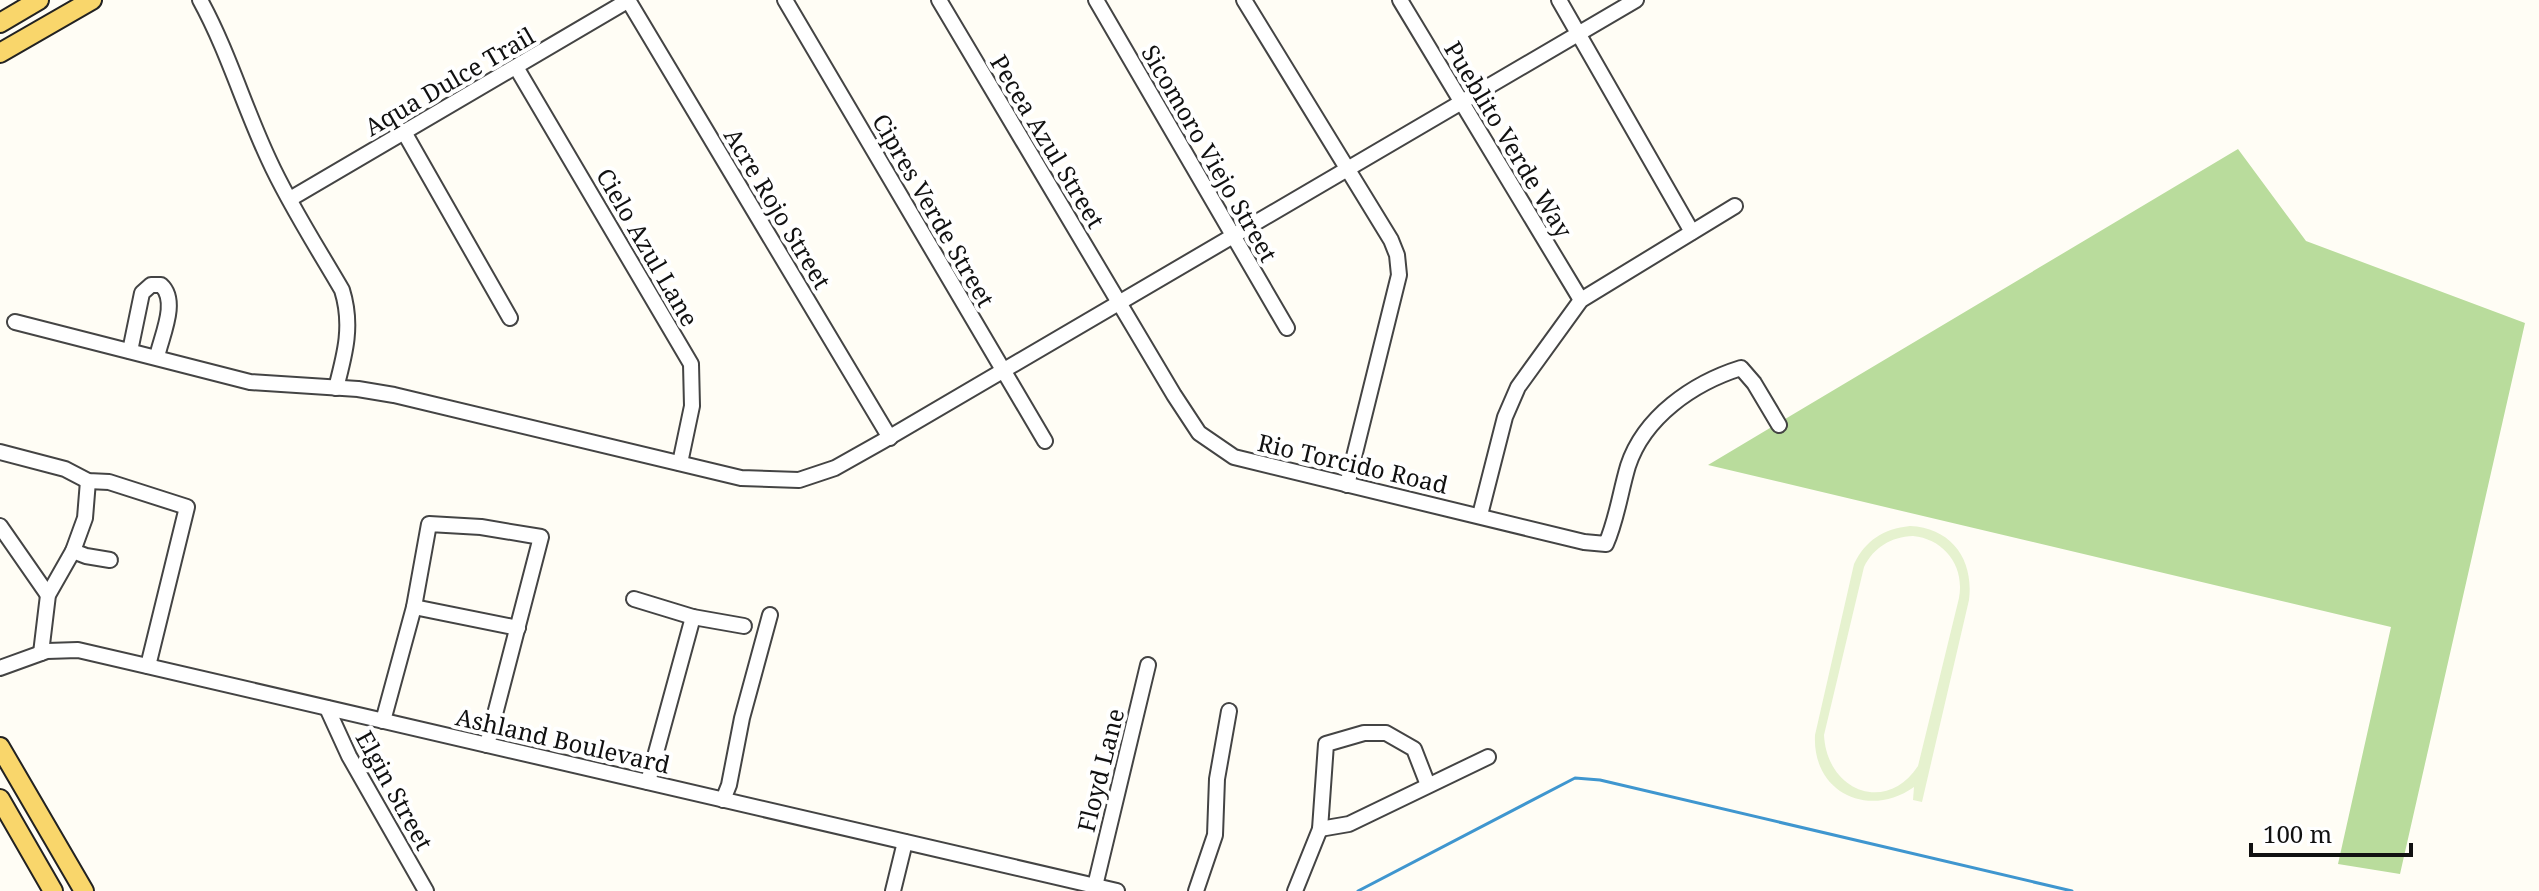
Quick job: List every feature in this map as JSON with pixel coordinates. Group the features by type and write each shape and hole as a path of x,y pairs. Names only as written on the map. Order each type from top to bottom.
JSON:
{"main road":[{"path":"0,23 39,0"},
{"path":"0,53 69,6 92,0"},
{"path":"0,747 84,891"},
{"path":"1,805 53,891"}],"street":[{"path":"200,0 220,37 270,163 342,290 347,306 347,343 336,388"},
{"name":"Aqua Dulce Trail","path":"290,199 629,0"},
{"name":"Acre Rojo Street","path":"629,0 890,438"},
{"name":"Cipres Verde Street","path":"785,0 1045,441"},
{"name":"Pecea Azul Street","path":"939,0 1119,304"},
{"name":"Sicomoro Viejo Street","path":"1096,0 1287,328"},
{"path":"1244,0 1349,169 1397,255 1399,275 1347,485"},
{"name":"Pueblito Verde Way","path":"1400,0 1581,300"},
{"path":"1559,0 1692,232"},
{"path":"15,322 250,382 394,395 741,478 799,480 835,468 890,438 1636,0"},
{"name":"Cielo Azul Lane","path":"516,67 691,364 692,406 680,463"},
{"path":"404,132 510,318"},
{"path":"1480,515 1505,417 1518,387 1581,300 1735,206"},
{"path":"130,351 142,293 151,285 161,285 168,292 170,304 157,357"},
{"name":"Rio Torcido Road","path":"1119,304 1199,433 1234,457 1584,542 1606,544 1615,523 1627,469 1645,432 1683,396 1723,374 1741,368 1754,383 1779,425"},
{"path":"0,452 65,469 88,481 109,482 187,507 148,666"},
{"path":"41,653 48,595 73,551 85,518 88,481"},
{"path":"383,721 414,607 429,524 481,527 541,537 487,745"},
{"path":"0,526 48,595"},
{"path":"73,551 110,560"},
{"path":"634,599 693,617 744,626"},
{"path":"414,607 518,628"},
{"path":"723,800 770,615"},
{"path":"648,782 693,617"},
{"name":"Ashland Boulevard","path":"0,668 41,653 78,650 1117,891"},
{"name":"Floyd Lane","path":"1095,886 1148,665"},
{"name":"Elgin Street","path":"327,708 349,756 426,891"},
{"path":"1196,891 1215,835 1217,779 1229,711"},
{"path":"1295,891 1320,829 1326,744 1364,733 1386,733 1414,749 1428,785"},
{"path":"1320,829 1349,824 1488,757"},
{"path":"1,805 26,794"},
{"path":"893,891 905,842"}],"green space":[{"path":"2238,149 2306,241 2525,323 2400,874 2338,864 2391,627 1708,465"},
{"path":"1900,528 1925,528 1948,540 1964,560 1970,585 1922,802 1913,800 1914,787 1879,801 1846,795 1823,772 1815,735 1854,564 1876,537","holes":["1913,536 1943,548 1950,556 1959,575 1960,586 1918,766 1905,781 1891,789 1875,792 1860,790 1847,783 1836,771 1828,755 1824,735 1864,567 1873,554 1890,541"]}],"waterway":[{"path":"1358,891 1575,778 1600,780 2072,891"}]}
